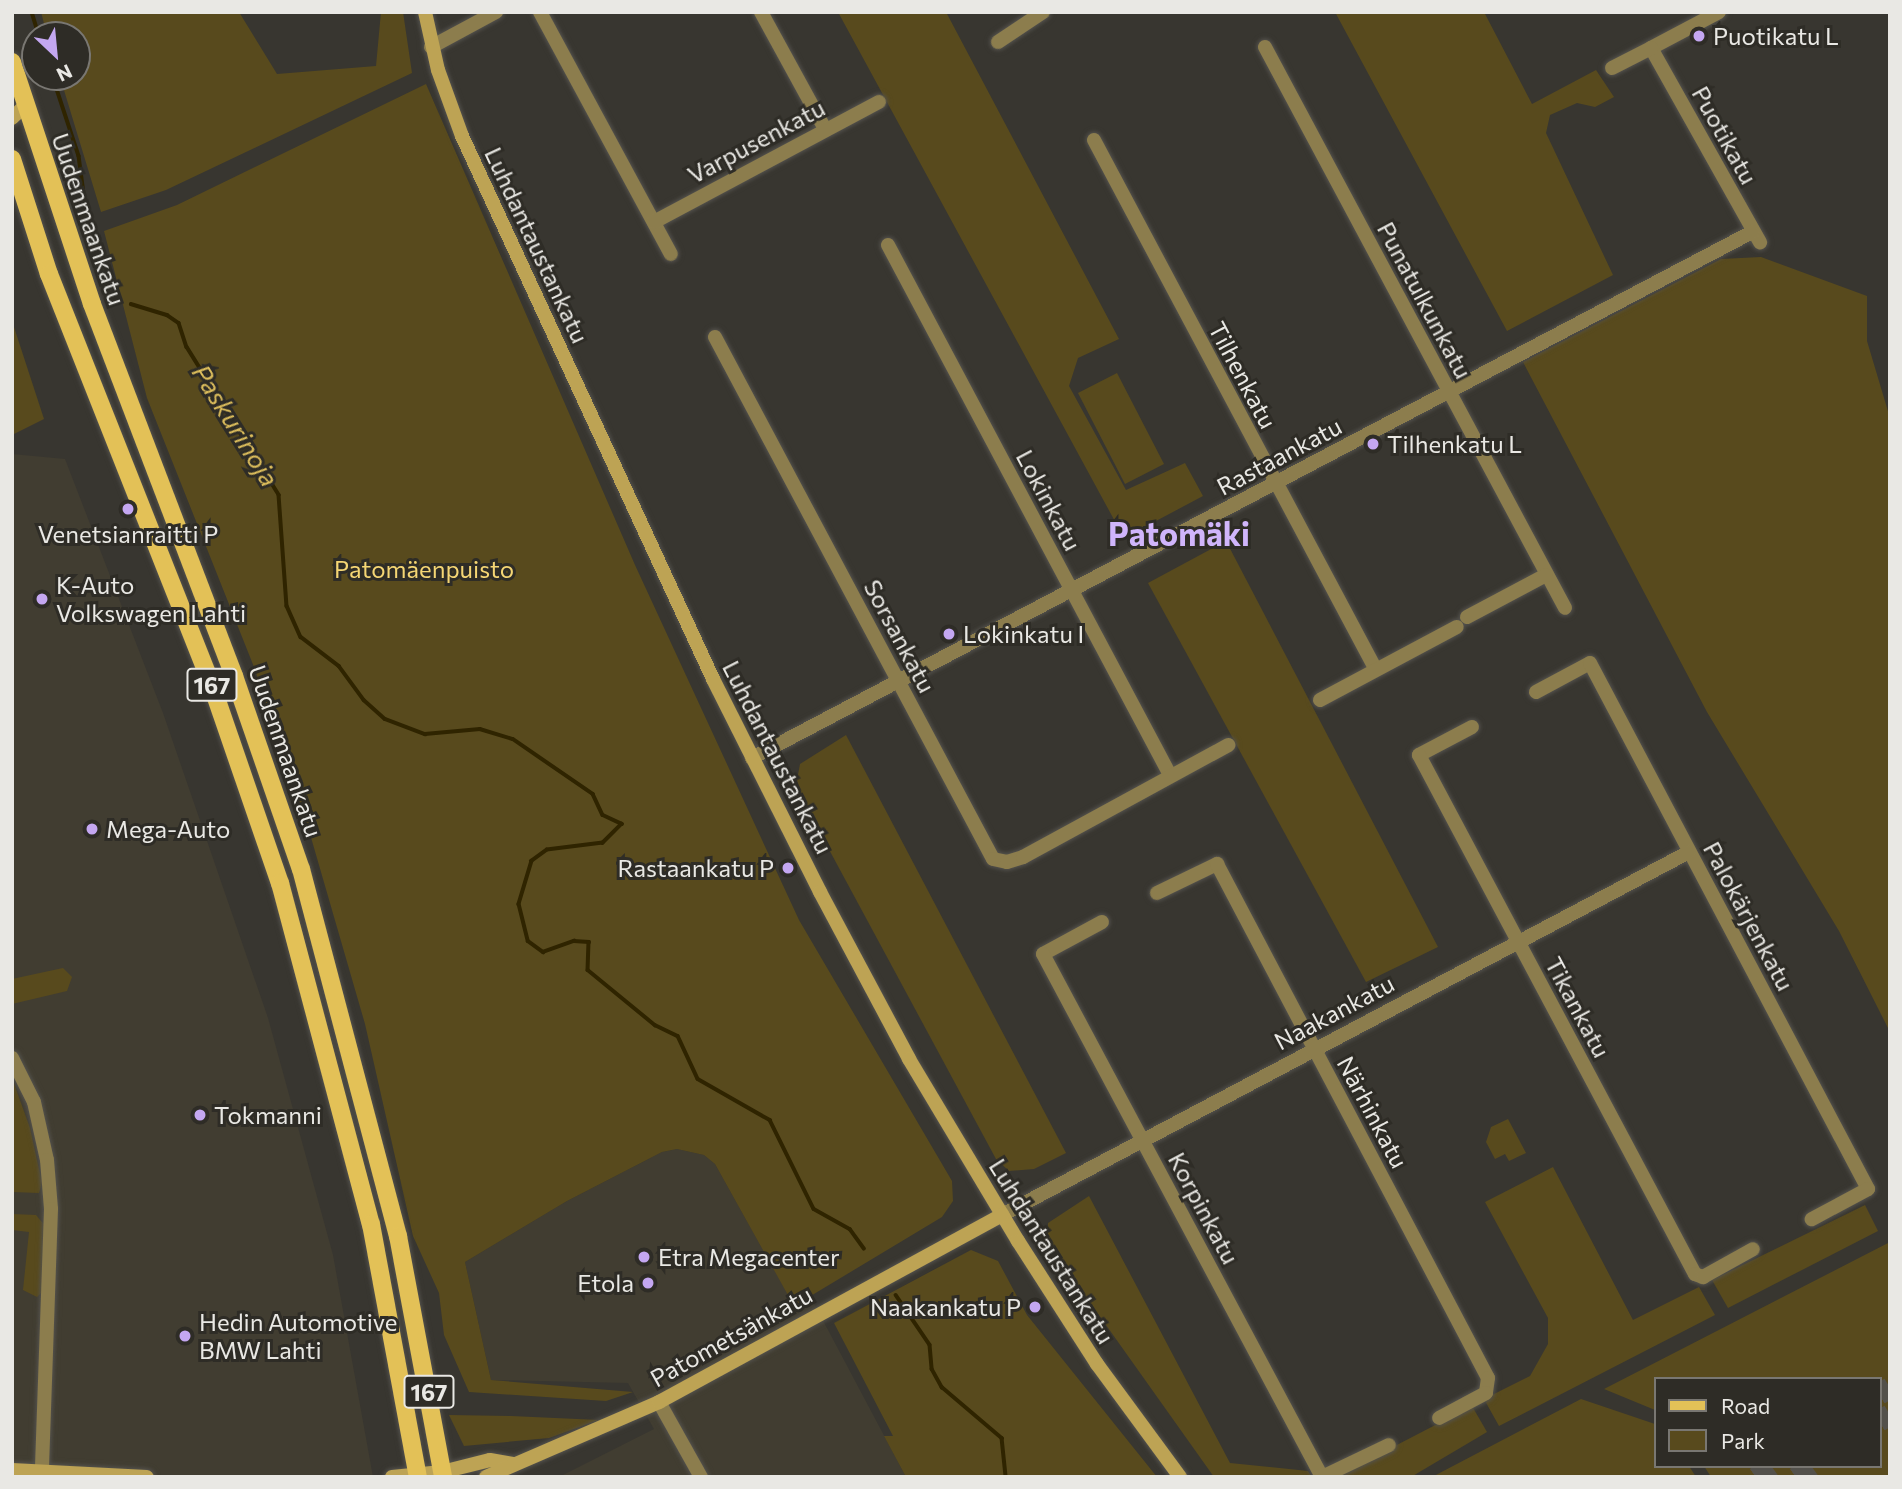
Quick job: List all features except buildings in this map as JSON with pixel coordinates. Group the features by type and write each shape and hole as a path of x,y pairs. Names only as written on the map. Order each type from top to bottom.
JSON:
{"main road":[{"name":"Uudenmaankatu","path":"12,62 17,110 234,676 301,869 398,1236 443,1474"},
{"name":"Uudenmaankatu","path":"12,159 49,274 203,661 280,883 371,1224 418,1476"}],"street":[{"name":"Luhdantaustankatu","path":"425,12 431,47 462,136 752,758 909,1059 1002,1215 1097,1364 1180,1477"},
{"path":"431,47 496,12"},
{"path":"540,12 671,254"},
{"path":"761,12 825,129"},
{"path":"1612,68 1720,12"},
{"path":"998,42 1033,15"},
{"name":"Punatulkunkatu","path":"1265,47 1565,608"},
{"name":"Puotikatu","path":"1651,48 1756,237"},
{"name":"Varpusenkatu","path":"654,222 879,102"},
{"name":"Tilhenkatu","path":"1094,140 1274,484 1374,668"},
{"name":"Rastaankatu","path":"752,758 900,683 1448,392 1756,237"},
{"name":"Lokinkatu","path":"888,245 1170,775"},
{"name":"Sorsankatu","path":"715,337 997,862 1023,857 1170,775"},
{"path":"1320,700 1546,575"},
{"name":"Palokärjenkatu","path":"1536,692 1590,663 1868,1189 1812,1219"},
{"name":"Tikankatu","path":"1472,727 1419,755 1695,1274 1703,1277 1753,1250"},
{"path":"1170,775 1228,745"},
{"name":"Naakankatu","path":"1002,1215 1517,940 1689,852"},
{"name":"Närhinkatu","path":"1157,893 1217,864 1488,1378 1486,1393 1439,1418"},
{"name":"Korpinkatu","path":"1102,922 1043,954 1322,1477 1390,1445"},
{"path":"12,1058 34,1102 47,1160 51,1209 42,1471"},
{"name":"Patometsänkatu","path":"486,1477 659,1402 1002,1215"},
{"path":"659,1402 701,1477"},
{"name":"Patometsänkatu","path":"392,1477 443,1474 490,1460 513,1464"},
{"path":"12,1470 147,1477"}],"shaded area":[{"path":"12,454 65,459 163,713 268,1018 333,1255 373,1477 12,1477"},
{"path":"677,1149 704,1155 715,1164 794,1305 810,1296 906,1477 559,1477 654,1429 628,1383 491,1380 465,1262 567,1201 662,1152"}],"green space":[{"path":"41,12 239,12 277,74 376,66 381,12 403,12 412,73 166,190 101,212 64,91 91,91 91,21 43,21"},
{"path":"838,12 946,12 1119,339 1078,358 1069,386 1126,490 1185,463 1203,496 1124,538"},
{"path":"1335,12 1484,12 1532,104 1596,70 1614,97 1595,107 1577,103 1550,115 1546,133 1613,275 1507,331"},
{"name":"Patomäenpuisto","path":"426,84 635,565 799,920 952,1181 953,1201 942,1217 794,1306 715,1164 704,1155 677,1149 662,1152 567,1201 465,1262 491,1380 633,1392 606,1401 469,1392 444,1335 439,1293 413,1236 365,1024 310,834 254,667 147,398 104,231 177,205"},
{"path":"1761,257 1867,296 1867,341 1890,418 1890,1032 1839,931 1707,712 1523,362 1721,259"},
{"path":"12,321 44,419 12,435"},
{"path":"1117,373 1164,464 1125,484 1078,393"},
{"path":"1226,541 1438,947 1366,982 1148,583"},
{"path":"846,735 1066,1153 1034,1169 1009,1171 996,1159 805,805 797,780 800,764"},
{"path":"63,968 72,977 67,991 12,1004 12,979"},
{"path":"12,1078 30,1128 42,1183 39,1193 12,1192"},
{"path":"1508,1119 1526,1153 1509,1161 1505,1154 1495,1159 1486,1142 1491,1127"},
{"path":"1553,1167 1633,1320 1699,1287 1715,1315 1499,1426 1484,1399 1530,1376 1548,1344 1548,1318 1485,1202"},
{"path":"1089,1196 1230,1463 1308,1471 1312,1477 1214,1477 1047,1242 1048,1223"},
{"path":"1865,1205 1878,1231 1728,1308 1712,1280"},
{"path":"12,1214 36,1215 46,1227 43,1291 37,1297 23,1290 29,1232 12,1230"},
{"path":"1890,1242 1890,1477 1711,1477 1705,1468 1881,1468 1881,1377 1654,1377 1654,1410 1604,1389"},
{"path":"971,1250 998,1261 1027,1315 1157,1477 906,1477 884,1436 893,1436 834,1323"},
{"path":"1581,1399 1654,1424 1654,1468 1690,1468 1696,1477 1432,1477"},
{"path":"1472,1406 1487,1432 1411,1477 1337,1476"},
{"path":"449,1415 599,1420 549,1438 464,1446"}],"waterway":[{"name":"Paskurinoja","path":"32,12 35,21"},
{"name":"Paskurinoja","path":"58,91 79,156 87,217"},
{"name":"Paskurinoja","path":"91,230 120,300"},
{"name":"Paskurinoja","path":"131,304 167,315 179,323 187,347 279,495 287,606 301,637 339,666 364,700 385,719 425,734 480,729 513,739 593,794 603,815 622,824 603,843 547,850 532,861 519,904 528,941 543,952 574,941 589,942 588,970 655,1025 678,1036 698,1079 770,1120 814,1209 850,1229 864,1248"},
{"name":"Paskurinoja","path":"896,1295 930,1345 932,1369 942,1387 1002,1438 1006,1477"}],"tunnel":[{"path":"1881,1393 1890,1387"},
{"path":"1881,1420 1890,1414"},
{"path":"1756,1477 1768,1468"},
{"path":"1796,1477 1808,1468"}],"place":[{"name":"Puotikatu L","path":"1699,36"},
{"name":"Tilhenkatu L","path":"1373,444"},
{"name":"Venetsianraitti P","path":"128,509"},
{"name":"K-Auto Volkswagen Lahti","path":"42,599"},
{"name":"Lokinkatu I","path":"949,634"},
{"name":"Mega-Auto","path":"92,829"},
{"name":"Rastaankatu P","path":"788,868"},
{"name":"Tokmanni","path":"200,1115"},
{"name":"Etra Megacenter","path":"644,1257"},
{"name":"Etola","path":"648,1283"},
{"name":"Naakankatu P","path":"1035,1307"},
{"name":"Hedin Automotive BMW Lahti","path":"185,1336"}],"district":[{"name":"Patomäki","path":"1179,533"}]}
